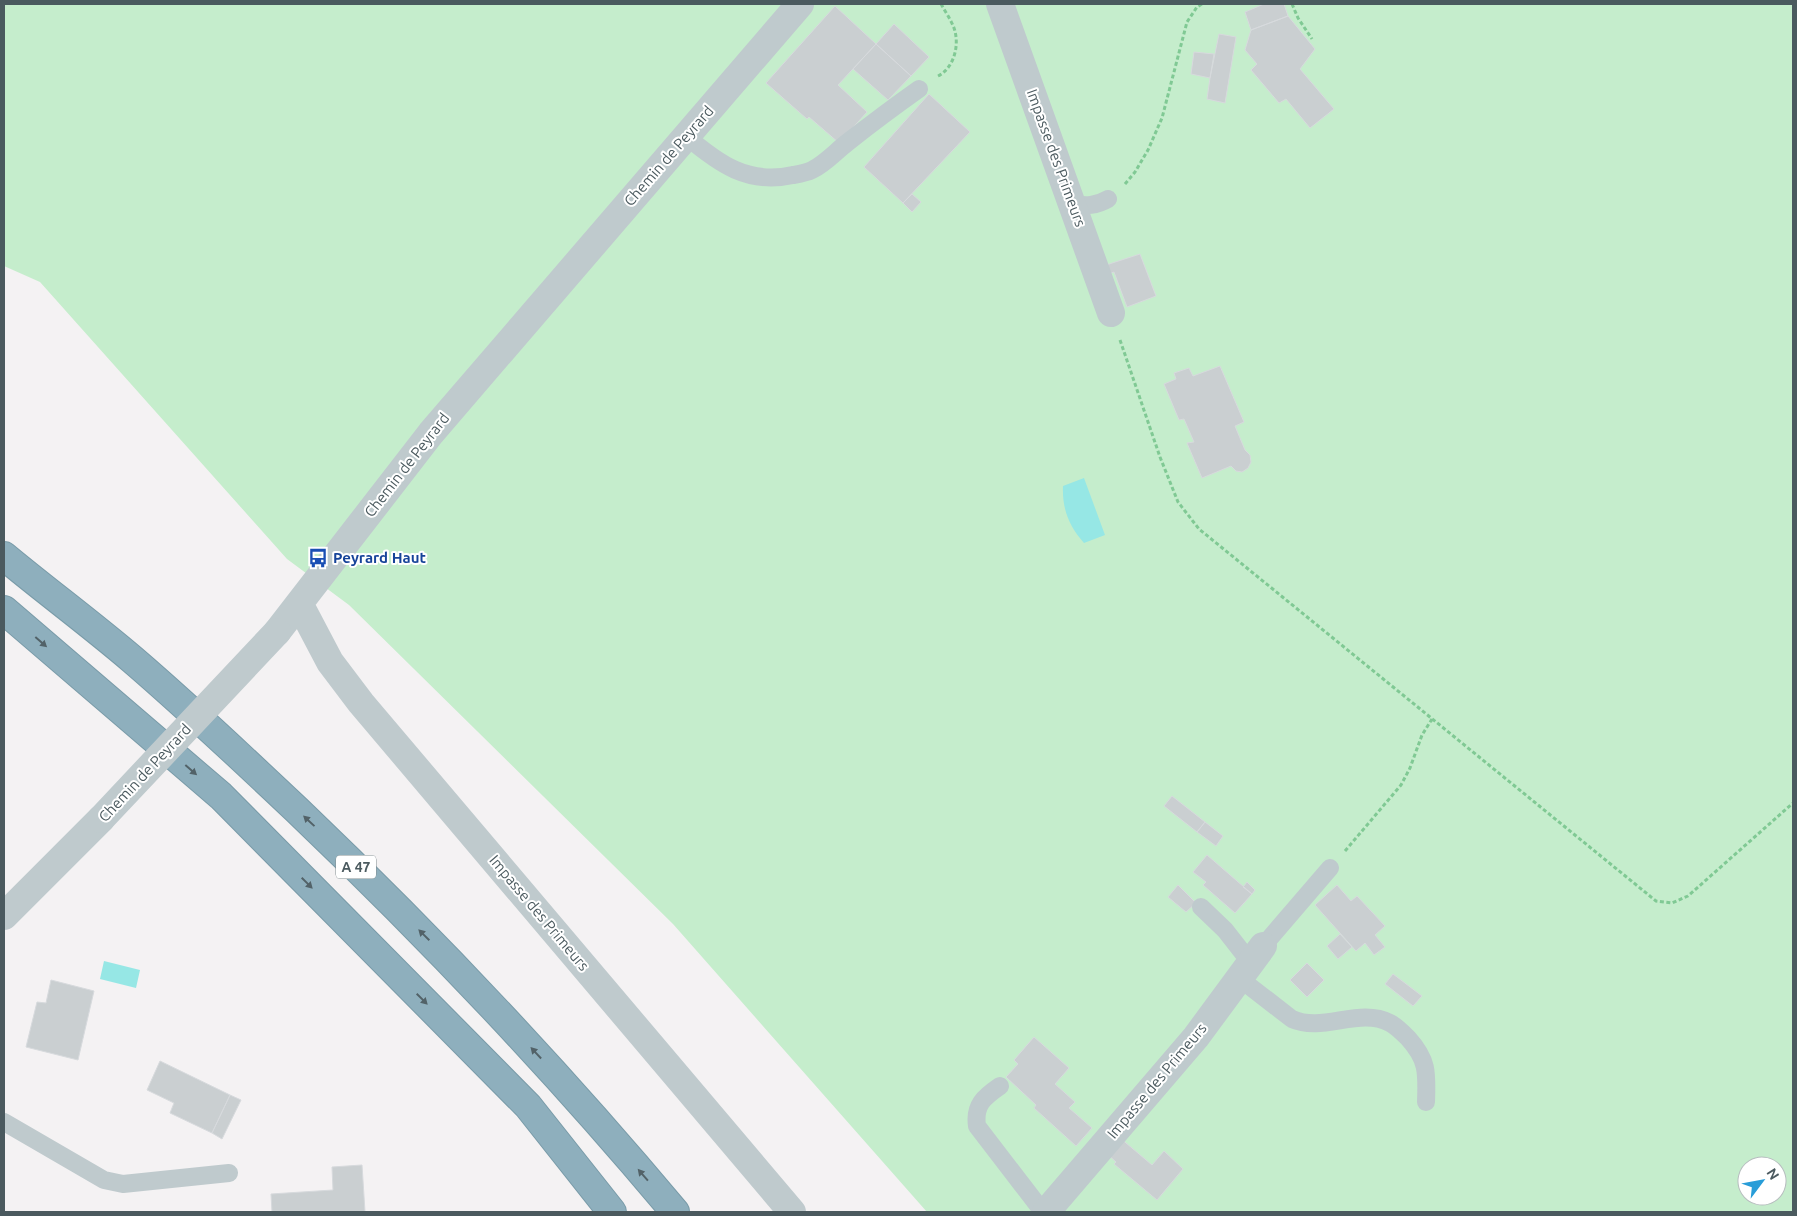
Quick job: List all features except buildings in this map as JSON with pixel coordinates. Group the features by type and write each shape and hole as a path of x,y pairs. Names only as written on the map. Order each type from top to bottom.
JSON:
{"highway":[{"name":"A 47","path":"4,556 132,660 238,755 348,858 443,954 546,1063 675,1212"},
{"path":"4,610 221,796 528,1106 612,1212"}],"street":[{"name":"Chemin de Peyrard","path":"4,916 101,819 277,632 431,433 800,4"},
{"name":"Impasse des Primeurs","path":"1000,4 1111,313"},
{"name":"Impasse des Primeurs","path":"300,604 330,662 361,703 792,1212"},
{"name":"Impasse des Primeurs","path":"1045,1212 1196,1037 1250,962"}],"lane":[{"path":"686,136 721,163 740,173 765,178 786,177 810,172 918,89"},
{"path":"1072,204 1087,206 1100,203 1108,198"},
{"path":"1250,962 1330,868"},
{"path":"1201,907 1225,930 1292,1019 1300,1023 1311,1024 1360,1018 1376,1019 1390,1023 1415,1046 1424,1060 1426,1102"},
{"path":"1000,1086 978,1106 977,1126 1045,1212"},
{"path":"4,1122 104,1180 123,1184 229,1173"}],"path":[{"path":"918,89 945,73 953,61 956,48 954,29 940,4"},
{"path":"1108,198 1129,180 1148,150 1162,118 1187,22 1197,7 1202,4"},
{"path":"1292,4 1298,18 1312,39"},
{"path":"1111,313 1160,457 1178,502 1199,529 1656,901 1672,903 1688,896 1793,803"},
{"path":"1330,868 1401,785 1410,768 1422,734 1432,719"}],"green space":[{"path":"4,4 1793,4 1793,1212 927,1212 673,924 349,605 287,559 40,282 4,266"}],"water":[{"path":"1084,478 1105,535 1084,543 1070,524 1065,510 1063,486"},
{"path":"104,961 140,970 136,988 100,979"}],"place":[{"name":"Peyrard Haut","path":"318,558"}]}
